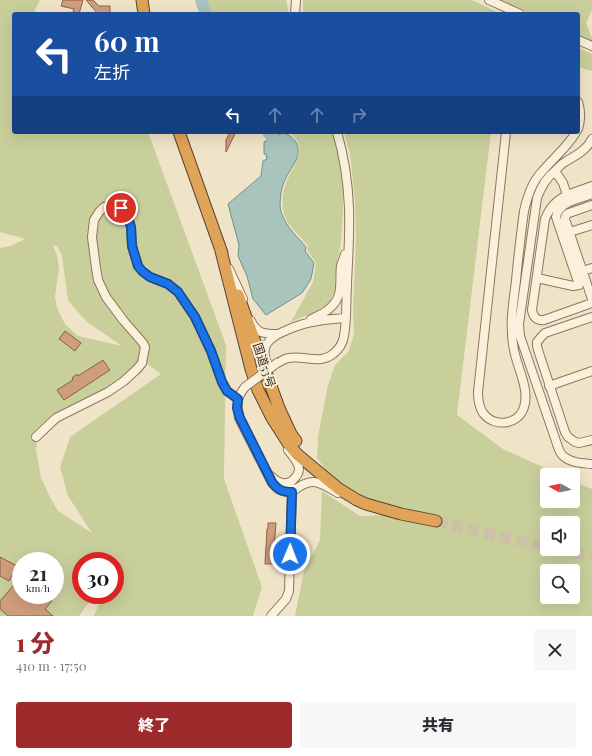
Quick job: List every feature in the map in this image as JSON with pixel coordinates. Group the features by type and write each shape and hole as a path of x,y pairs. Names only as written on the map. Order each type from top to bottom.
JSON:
{"highway":[{"path":"142,0 144,12"},
{"name":"国道53号","path":"180,134 279,408 291,434 304,454 320,473"},
{"name":"国道53号","path":"220,247 246,353 258,390 272,418 290,446 298,455 339,489 357,500 401,514 436,522"}],"street":[{"path":"295,12 296,0"},
{"path":"489,0 516,12"},
{"path":"580,41 592,46"},
{"path":"580,110 580,121"},
{"path":"338,134 346,172 349,207 349,244 344,337 340,346 334,353 326,358 314,360 293,358 277,363 245,387 240,393 237,408 240,418 266,471 277,488 284,492 292,492 300,486 310,482 316,482 324,485 350,501 357,500"},
{"path":"506,134 478,392 478,399 482,412 486,417 498,423 505,423 517,418 525,406 526,399 523,382 514,351 511,330 524,211 530,190 539,174 560,153 575,134"},
{"path":"592,138 585,149 564,162 549,175 537,198 519,324 519,330 558,447 563,456 570,460 592,464"},
{"path":"555,170 563,183 567,194"},
{"path":"592,186 567,194 552,205 548,211 545,219 532,314 534,318 544,320 592,303"},
{"path":"537,278 573,286 579,285 556,217 559,210 565,204 592,194"},
{"path":"36,437 56,418 108,392 124,381 142,363 145,348 143,343 106,297 98,280 92,238 94,220 104,207 110,205 115,205 126,212 131,227 132,246 138,266 150,277 168,284 178,292 195,317 227,391 238,399"},
{"path":"592,205 566,214 565,219 592,299"},
{"path":"570,232 592,225"},
{"path":"291,434 272,380 264,349 268,342 278,334 298,326 331,308 337,299 340,290 342,266 349,244"},
{"path":"228,268 241,294 251,323 256,330 263,334 278,334"},
{"path":"583,271 592,268"},
{"path":"516,274 525,275"},
{"path":"592,317 545,333 539,339 537,346 549,386 568,436 575,442 579,443 592,440"},
{"path":"298,326 317,321 346,318"},
{"path":"246,353 248,374 255,395 266,417 298,465 299,470 296,477 285,484 276,482 266,471"},
{"path":"549,386 592,371"},
{"path":"271,616 286,599 289,591 292,492 290,482"}],"green space":[{"path":"0,0 40,0 34,12 12,12 12,134 149,134 226,345 224,479 262,587 253,616 94,616 99,604 124,604 124,552 72,552 72,604 88,604 79,616 0,616 0,248 10,246 25,239 0,232","holes":["53,246 57,246 62,256 68,301 87,322 122,346 78,336 65,324 57,308 55,297 59,268 57,255","147,364 161,374 70,437 60,467 68,496 92,533 58,511 41,478 36,450 37,443 46,430 141,373"]},
{"path":"204,0 286,0 289,12 209,12"},
{"path":"303,0 472,0 498,12 303,12"},
{"path":"500,0 592,0 592,10 586,23 592,41 580,36 580,12 527,12"},
{"path":"580,49 592,54 592,71 580,68"},
{"path":"291,134 333,134 337,149 343,187 343,211 335,290 329,303 314,312 291,322 313,282 316,263 307,250 308,246 286,220 284,213 282,200 286,183 299,156 299,145"},
{"path":"345,134 491,134 457,415 503,449 545,468 540,468 540,508 580,508 580,484 592,489 592,616 295,616 304,571 320,540 322,491 360,516 384,515 385,506 342,485 328,473 317,458 318,436 328,385 335,365 349,351 354,334 353,312 356,235 355,204 350,154"}],"water":[{"path":"280,134 286,134 296,141 298,149 297,158 285,179 282,188 280,206 283,218 306,247 305,251 314,263 311,279 302,293 266,315 253,299 247,276 238,256 239,245 228,204 261,176 263,161 267,159 266,154 264,154 264,142"}],"building":[{"path":"63,0 83,0 80,12 73,12 74,9 61,6"},
{"path":"86,0 93,0 99,6 110,6 110,12 96,12"},
{"path":"229,134 235,134 226,152 226,140"},
{"path":"65,331 81,343 75,351 59,339"},
{"path":"103,360 110,370 64,400 57,390 73,380 72,378 77,374 78,376"},
{"path":"268,523 276,523 274,547 285,547 284,564 265,564"},
{"path":"0,557 12,563 12,575 9,581 0,576"},
{"path":"12,587 12,604 49,604 45,609 53,616 8,616 0,609 0,601"}],"waterway":[{"path":"201,0 205,12"},
{"path":"270,134 273,138"}],"tunnel":[{"path":"436,521 540,545"},
{"path":"580,554 592,557"}],"route":[{"path":"121,208 126,212 131,227 132,246 138,266 150,277 168,284 178,292 195,317 227,391 238,399 237,408 240,418 272,482 277,488 284,492 292,492 290,554"}]}
